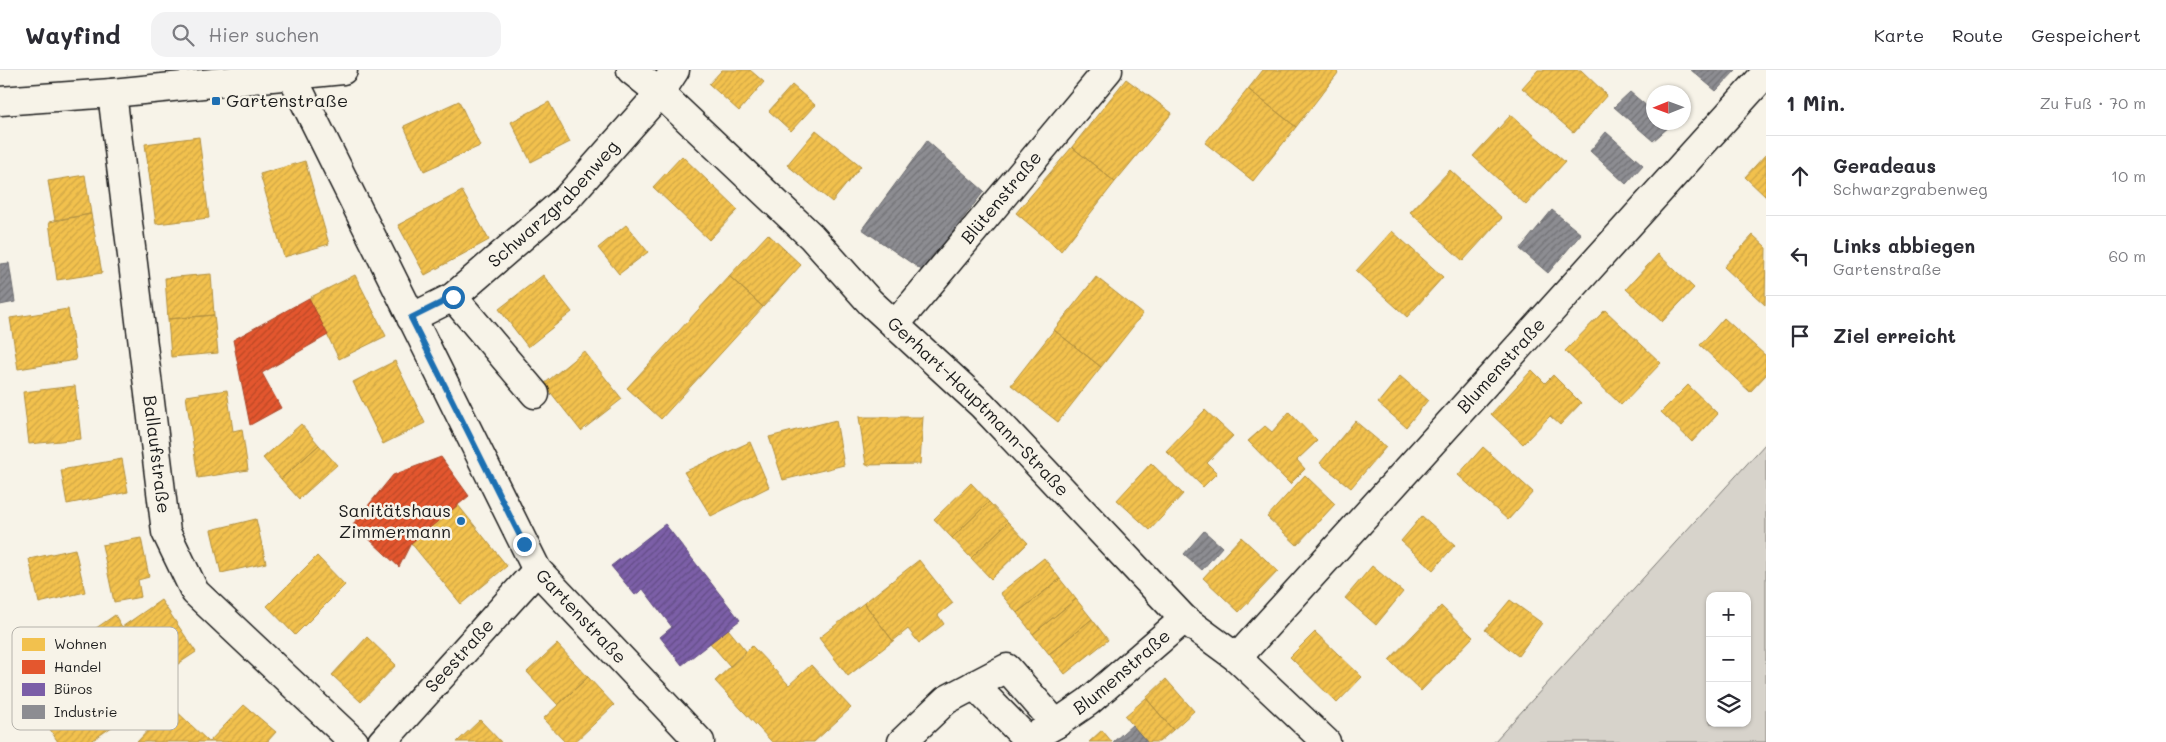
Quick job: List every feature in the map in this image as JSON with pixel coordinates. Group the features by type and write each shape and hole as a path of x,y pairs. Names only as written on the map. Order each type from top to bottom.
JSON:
{"street":[{"path":"0,101 112,93 290,72 343,70"},
{"name":"Gerhart-Hauptmann-Straße","path":"631,70 660,93 811,236 870,302 982,405 1184,619 1237,658 1326,742"},
{"name":"Schwarzgrabenweg","path":"411,318 453,297 566,199 660,93 676,70"},
{"name":"Blütenstraße","path":"895,325 1108,70"},
{"name":"Gartenstraße","path":"290,72 537,570 700,742"},
{"name":"Blumenstraße","path":"1237,658 1766,73"},
{"name":"Ballaufstraße","path":"112,93 166,532 195,592 354,742"},
{"path":"453,297 515,374 535,394"},
{"name":"Seestraße","path":"382,742 537,570"},
{"name":"Blumenstraße","path":"902,742 946,700 1006,668 1056,724 1088,702 1184,619"}],"shaded area":[{"path":"1766,443 1766,742 1494,742"}],"building: Wohnen":[{"path":"722,70 750,70 764,82 739,111 709,84"},
{"path":"1263,70 1335,70 1338,73 1296,127 1248,89"},
{"path":"1538,70 1581,70 1607,95 1574,133 1522,88"},
{"path":"1126,79 1172,113 1115,182 1072,147"},
{"path":"792,85 815,105 791,131 769,111"},
{"path":"1248,89 1296,127 1253,181 1205,143"},
{"path":"459,101 480,146 424,171 404,126"},
{"path":"549,102 570,142 531,162 511,122"},
{"path":"1511,115 1565,162 1526,205 1473,156"},
{"path":"816,130 861,166 832,202 787,165"},
{"path":"199,137 209,218 156,224 145,144"},
{"path":"1072,147 1115,182 1061,251 1016,213"},
{"path":"1766,154 1766,197 1745,177"},
{"path":"682,156 738,210 709,240 653,187"},
{"path":"305,161 329,244 284,257 260,174"},
{"path":"1450,170 1502,218 1463,261 1410,212"},
{"path":"85,175 91,214 55,220 48,181"},
{"path":"462,191 489,240 425,275 398,225"},
{"path":"91,214 102,273 57,280 49,222"},
{"path":"626,225 648,252 619,274 598,248"},
{"path":"1392,231 1443,277 1407,317 1356,271"},
{"path":"768,234 801,265 763,307 729,276"},
{"path":"1753,235 1766,247 1765,305 1724,267"},
{"path":"1658,254 1694,288 1662,322 1626,289"},
{"path":"211,274 214,315 168,319 165,278"},
{"path":"355,275 386,336 339,359 309,298"},
{"path":"543,275 572,312 528,347 499,309"},
{"path":"729,276 763,307 661,419 627,388"},
{"path":"1096,277 1143,314 1101,367 1054,330"},
{"path":"68,309 76,360 18,369 10,318"},
{"path":"1605,310 1661,363 1621,405 1565,351"},
{"path":"214,315 218,353 171,357 168,319"},
{"path":"1724,318 1766,356 1766,375 1750,392 1700,345"},
{"path":"1054,330 1101,367 1058,422 1011,385"},
{"path":"584,351 622,399 581,431 544,384"},
{"path":"395,361 425,423 383,444 353,382"},
{"path":"1532,370 1545,383 1553,375 1581,403 1560,425 1550,416 1523,444 1491,414"},
{"path":"1400,376 1428,400 1406,427 1378,403"},
{"path":"1688,385 1718,414 1692,442 1661,412"},
{"path":"75,386 81,439 29,444 23,392"},
{"path":"227,390 233,431 242,429 248,470 198,478 186,396"},
{"path":"1205,410 1233,436 1207,463 1217,473 1203,487 1166,451"},
{"path":"1289,412 1317,441 1297,460 1305,469 1290,484 1248,441 1265,426 1272,432"},
{"path":"859,417 923,417 920,464 866,465"},
{"path":"836,420 844,465 783,480 769,437"},
{"path":"1355,421 1386,447 1351,488 1320,463"},
{"path":"301,424 319,445 281,479 263,458"},
{"path":"750,442 769,487 711,516 684,472"},
{"path":"319,445 337,465 299,499 281,479"},
{"path":"1483,447 1533,492 1508,520 1458,475"},
{"path":"122,459 128,492 67,504 61,470"},
{"path":"1151,463 1183,494 1150,530 1117,500"},
{"path":"1305,475 1335,504 1297,545 1267,517"},
{"path":"971,483 989,502 952,538 934,519"},
{"path":"989,502 1008,522 971,558 952,538"},
{"path":"458,505 507,566 461,604 411,543"},
{"path":"1422,516 1455,545 1433,570 1401,541"},
{"path":"256,519 266,563 221,573 211,530"},
{"path":"1008,522 1028,543 991,579 971,558"},
{"path":"1241,537 1278,571 1239,612 1203,578"},
{"path":"141,538 149,577 138,580 141,597 114,602 102,545"},
{"path":"75,549 85,592 39,603 29,559"},
{"path":"317,556 345,585 295,635 267,606"},
{"path":"1044,558 1060,579 1017,613 1000,593"},
{"path":"919,560 953,603 938,615 944,624 919,643 908,629 893,641 864,603"},
{"path":"1372,566 1403,592 1376,625 1345,598"},
{"path":"1060,579 1076,599 1033,634 1017,613"},
{"path":"1076,599 1092,619 1049,654 1033,634"},
{"path":"161,600 196,652 178,664 178,627 122,627"},
{"path":"1510,600 1542,623 1518,656 1485,630"},
{"path":"864,603 893,641 848,676 819,638"},
{"path":"1441,606 1473,637 1421,691 1389,660"},
{"path":"115,615 122,627 98,627"},
{"path":"1092,619 1108,640 1065,674 1049,654"},
{"path":"728,629 746,651 730,666 710,643"},
{"path":"1315,632 1362,677 1337,703 1290,657"},
{"path":"367,637 396,665 361,702 332,675"},
{"path":"557,644 588,677 558,705 527,672"},
{"path":"752,646 789,685 811,665 851,708 814,742 772,742 715,681"},
{"path":"588,677 614,705 575,742 565,742 543,719"},
{"path":"1166,679 1194,711 1173,730 1146,698"},
{"path":"1146,698 1173,730 1159,742 1147,742 1125,716"},
{"path":"244,705 276,732 267,742 209,742"},
{"path":"178,713 209,742 137,742 148,730 178,730"},
{"path":"480,720 501,742 457,742"},
{"path":"50,730 107,730 90,742 58,742"},
{"path":"1102,730 1112,742 1089,742"}],"building: Handel":[{"path":"309,298 328,335 262,373 281,408 250,425 233,340"},
{"path":"441,457 469,496 411,543 399,567 353,524 393,475"}],"building: Büros":[{"path":"665,524 740,620 682,665 660,637 672,627 643,589 635,595 611,566"}],"building: Industrie":[{"path":"1691,70 1736,70 1716,91"},
{"path":"1630,92 1646,105 1646,130 1665,130 1653,141 1614,107"},
{"path":"1606,132 1643,165 1626,184 1590,151"},
{"path":"927,141 984,191 923,271 862,229"},
{"path":"1552,210 1581,234 1548,273 1520,249"},
{"path":"9,263 15,302 0,305 0,264"},
{"path":"1204,531 1222,547 1202,570 1184,554"},
{"path":"1132,725 1147,742 1113,742"}],"place":[{"name":"Gartenstraße","path":"216,101"},
{"name":"Sanitätshaus Zimmermann","path":"461,521"}],"route":[{"path":"453,297 411,318 524,544"}]}
